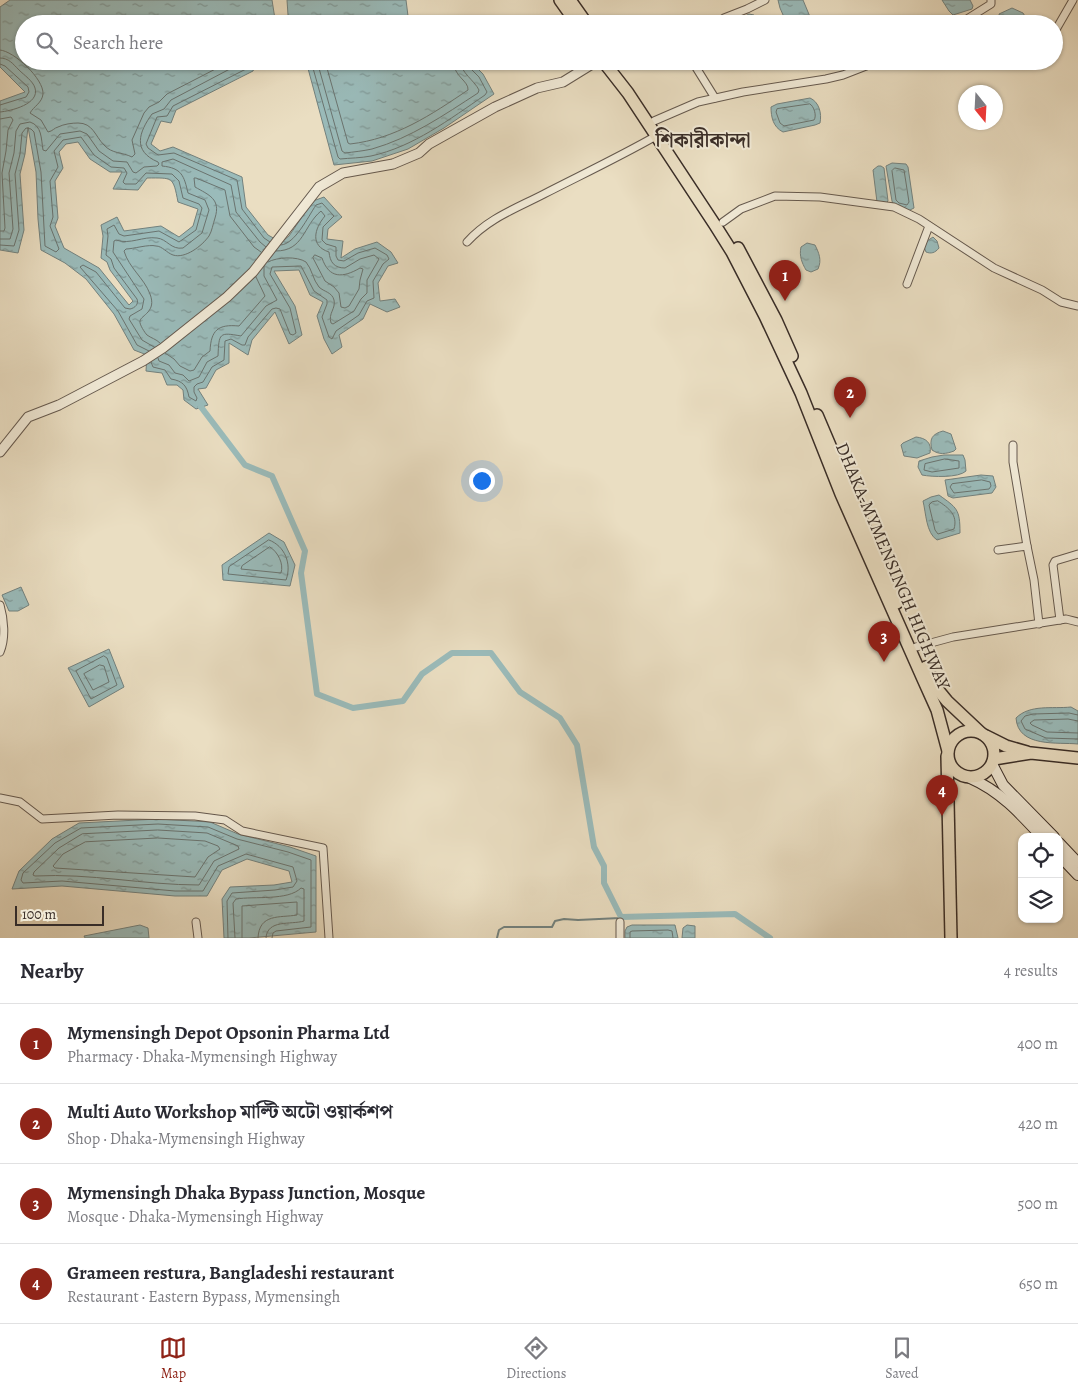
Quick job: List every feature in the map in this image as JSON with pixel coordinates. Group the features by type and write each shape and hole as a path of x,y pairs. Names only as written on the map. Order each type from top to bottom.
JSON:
{"highway":[{"path":"560,0 571,15"},
{"path":"570,0 581,15"},
{"name":"DHAKA-MYMENSINGH HIGHWAY","path":"610,70 628,93 728,245 766,316 936,710 948,754"},
{"name":"DHAKA-MYMENSINGH HIGHWAY","path":"620,70 723,222 752,271 776,320 931,678 947,702 983,735"},
{"path":"950,938 948,754 950,744 960,734 974,731 1006,746 1031,753 1078,758"},
{"path":"948,809 953,790 968,777 985,773 993,762 993,747 983,735"},
{"path":"993,762 1031,753"},
{"path":"948,754 951,768 968,777"}],"main road":[{"path":"993,762 1003,785 1050,833"},
{"path":"968,777 995,791 1022,815 1038,833"},
{"path":"1063,847 1078,863"},
{"path":"1063,859 1078,875"}],"street":[{"path":"733,15 747,10 765,0"},
{"path":"973,15 991,4 991,0"},
{"path":"1063,17 1073,0"},
{"path":"0,452 28,417 59,405 143,361 163,348 241,285 319,187 343,172 392,164 419,153 429,144 495,107 537,88 563,82 582,70"},
{"path":"698,70 715,98"},
{"path":"654,121 698,102 826,79 856,70"},
{"path":"467,242 478,229 497,216 597,169 656,136"},
{"path":"723,222 741,209 775,196 820,197 894,207 919,219 994,268 1042,290 1062,302 1078,306"},
{"path":"907,284 930,226"},
{"path":"1013,444 1013,462 1034,580 1039,624"},
{"path":"998,550 1027,546"},
{"path":"1060,620 1055,561 1078,554"},
{"path":"0,604 4,618 0,652"},
{"path":"916,647 953,638 1066,619 1078,622"},
{"path":"0,798 20,802 42,819 118,815 195,816 225,820 242,830 323,848 329,938"},
{"path":"196,922 198,938"},
{"path":"620,922 620,938"}],"water":[{"path":"10,0 272,0 274,15 15,15 15,70 253,70 176,110 171,123 161,121 151,144 160,151 173,147 242,177 246,207 268,235 277,240 284,240 289,236 313,201 324,197 342,217 328,229 327,239 343,241 341,258 355,249 377,242 391,252 398,263 388,266 378,283 380,301 395,299 400,307 387,312 370,304 363,319 339,335 342,347 332,354 324,339 317,316 323,302 310,295 299,270 274,271 295,306 302,335 289,344 275,312 252,340 248,355 229,343 229,363 216,370 206,388 198,389 208,405 196,409 184,400 183,390 177,385 167,385 162,373 146,371 147,355 134,350 114,314 86,279 65,263 41,250 36,172 28,127 25,154 20,174 24,230 18,253 0,250 0,101 25,92 0,67 0,7","holes":["78,142 90,159 110,172 122,172 113,189 138,190 147,178 170,180 175,187 178,202 198,209 193,226 179,237 161,226 124,231 117,217 101,225 103,236 101,258 107,262 110,270 133,301 129,305 99,268 64,248 55,226 58,218 55,181 63,168 59,152 66,144"]},
{"path":"287,0 406,0 408,15 288,15"},
{"path":"778,0 803,0 809,15 783,15"},
{"path":"942,0 970,0 973,6 972,9 953,15"},
{"path":"1012,8 1024,15 999,15"},
{"path":"308,70 479,70 494,94 444,128 408,149 372,161 334,165"},
{"path":"810,98 816,102 819,108 821,115 820,123 783,132 775,125 771,107 777,104"},
{"path":"892,163 906,164 908,167 914,208 908,211 894,207 892,201 886,166"},
{"path":"878,166 884,168 888,201 886,203 877,202 873,170"},
{"path":"933,237 937,241 939,248 933,253 926,252 924,247 927,241"},
{"path":"807,243 815,245 820,257 818,269 811,272 806,270 802,262 800,250"},
{"path":"943,431 951,434 956,449 954,451 937,453 932,450 932,438"},
{"path":"916,437 928,442 930,453 917,458 904,456 901,445"},
{"path":"944,455 963,455 966,471 952,476 922,475 918,467 919,461"},
{"path":"981,475 993,476 996,487 992,493 953,498 948,496 945,480"},
{"path":"939,495 954,506 958,514 960,533 937,540 933,537 929,528 923,501"},
{"path":"269,533 284,542 295,565 290,586 223,580 222,565"},
{"path":"21,587 29,605 18,611 9,611 2,595"},
{"path":"109,649 124,687 89,707 68,668"},
{"path":"1071,707 1078,711 1078,744 1050,743 1031,739 1018,728 1016,718 1028,711 1042,708"},
{"path":"158,819 210,822 238,834 290,847 316,856 316,932 249,938 224,938 222,899 230,887 274,885 292,882 289,871 247,859 222,870 207,896 175,896 62,886 12,889 19,871 52,839 79,823"},
{"path":"140,925 148,928 149,938 85,938 84,936"},
{"path":"632,925 675,925 678,938 625,938 627,927"},
{"path":"687,925 695,926 695,938 682,938 683,928"}],"waterway":[{"path":"201,407 245,465 272,476 305,551 301,573 317,694 353,708 403,701 422,674 452,653 491,653 520,692 560,718 577,745 594,847 604,866 604,883 621,917 735,914 770,938"},
{"path":"497,938 499,930 504,927 552,927 555,921 564,919 621,917"}],"place":[{"name":"Mymensingh Depot Opsonin Pharma Ltd","path":"785,301"},
{"name":"Multi Auto Workshop মাল্টি অটো ওয়ার্কশপ","path":"850,418"},
{"name":"Mymensingh Dhaka Bypass Junction, Mosque","path":"884,662"},
{"name":"Grameen restura, Bangladeshi restaurant","path":"942,816"}],"district":[{"name":"শিকারীকান্দা","path":"703,140"}]}
